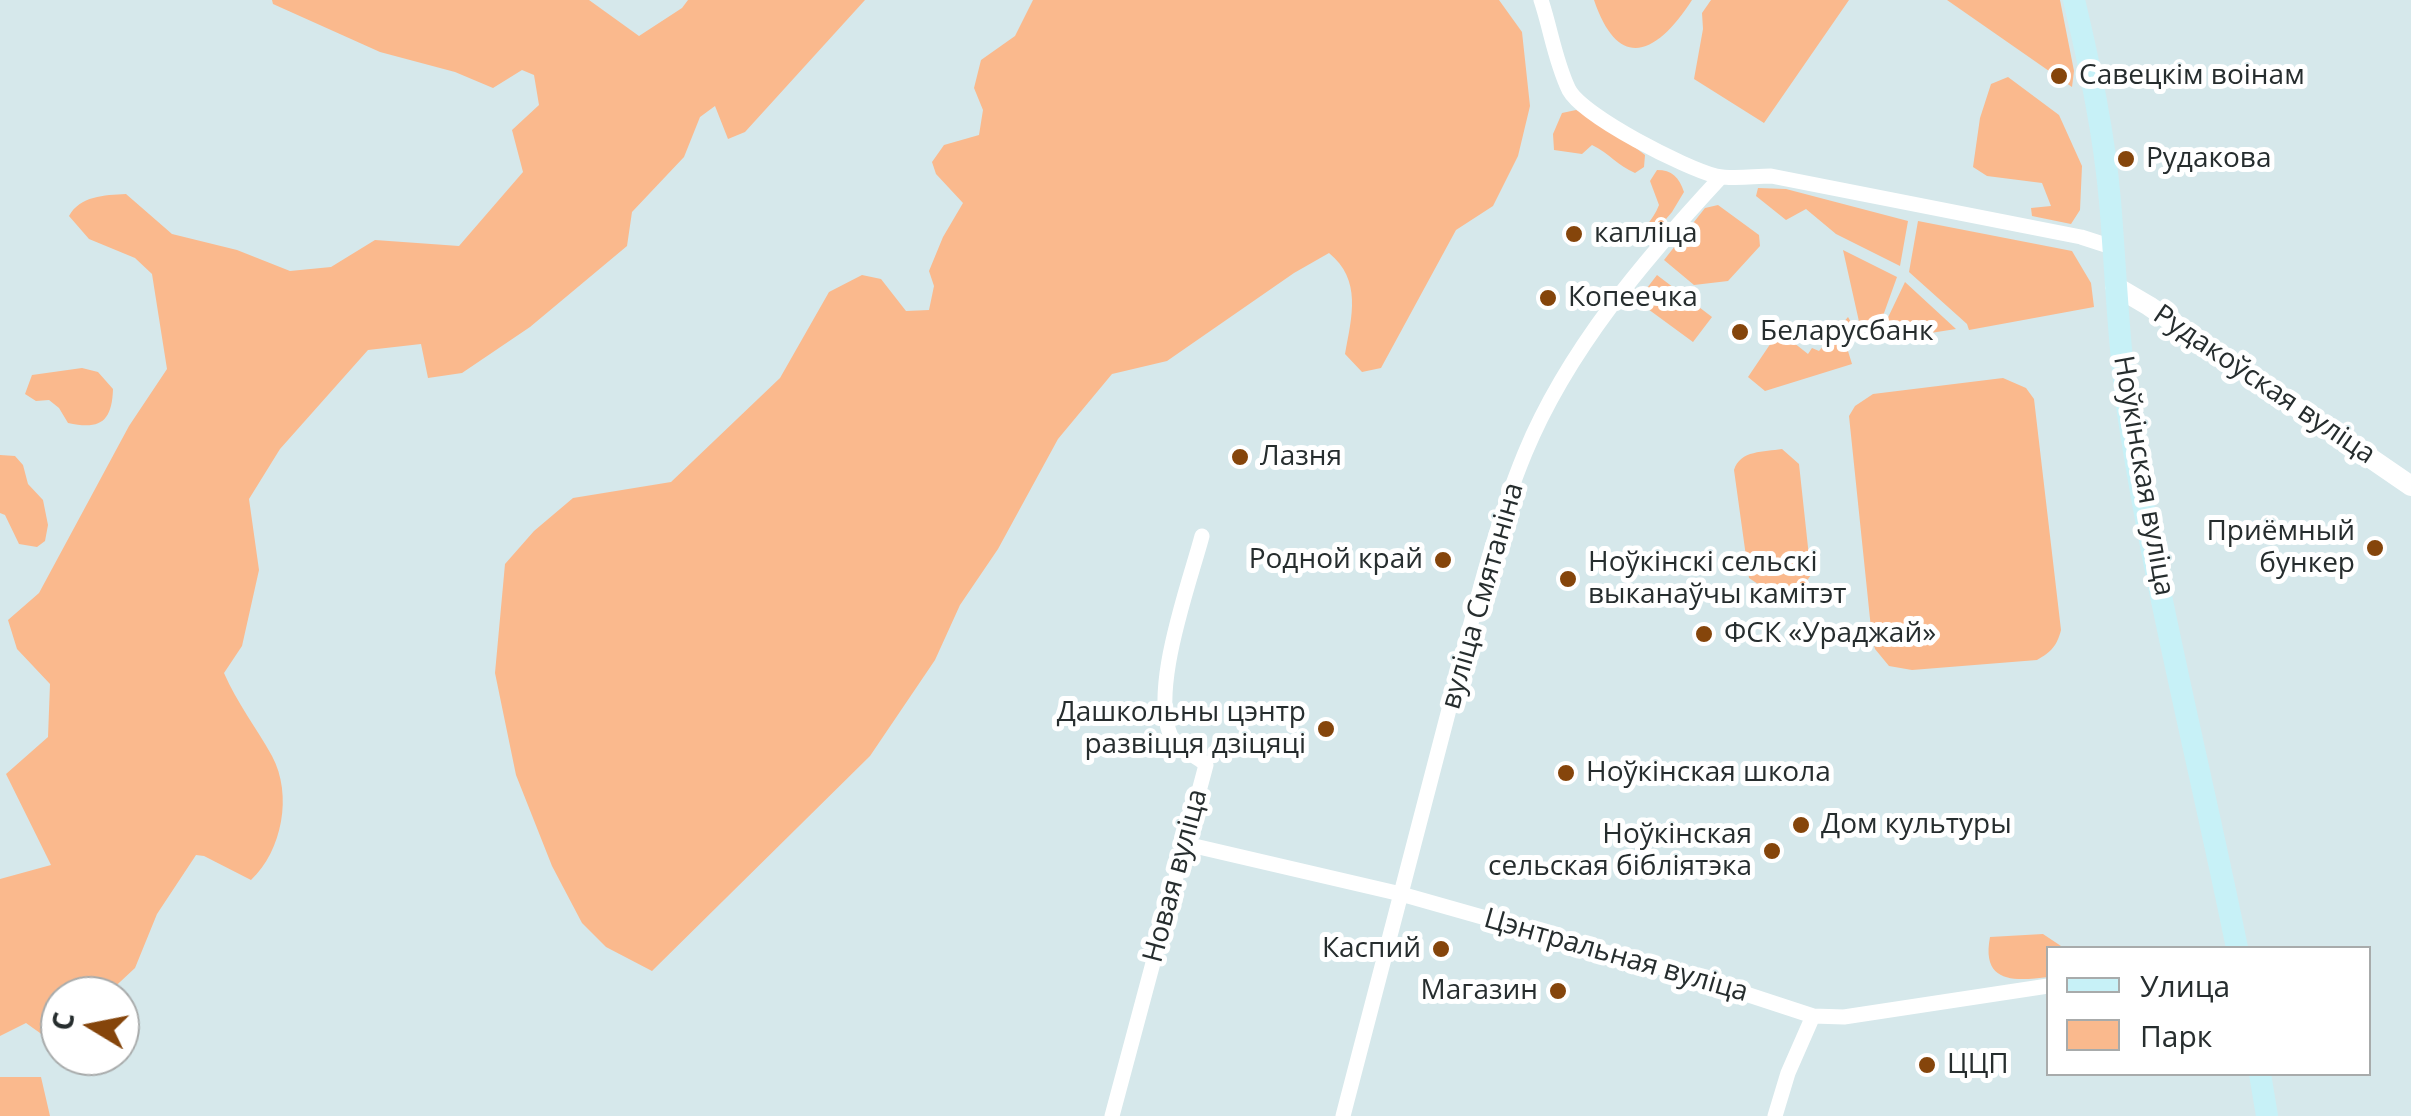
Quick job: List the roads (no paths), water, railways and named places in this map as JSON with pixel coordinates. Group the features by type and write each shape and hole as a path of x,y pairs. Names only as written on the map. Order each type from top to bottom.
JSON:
{"main road":[{"name":"Ноўкінская вуліца","path":"2074,0 2098,102 2132,434 2236,946"},
{"path":"2260,1076 2267,1116"}],"street":[{"path":"1542,0 1556,58 1571,94 1661,154 1721,177 1771,176 2112,246"},
{"name":"вуліца Смятаніна","path":"1343,1116 1480,594 1525,453 1565,376 1624,290 1721,177"},
{"name":"Рудакоўская вуліца","path":"2115,286 2411,486"},
{"name":"Новая вуліца","path":"1112,1116 1206,765 1198,756 1176,746 1166,724 1165,672 1202,536"},
{"name":"Цэнтральная вуліца","path":"1186,844 1401,894 1694,976 1813,1016 1844,1017 2046,986"},
{"path":"1776,1116 1788,1073 1813,1016"}],"place":[{"name":"Савецкім воінам","path":"2059,76"},
{"name":"Рудакова","path":"2126,159"},
{"name":"капліца","path":"1574,234"},
{"name":"Копеечка","path":"1548,298"},
{"name":"Беларусбанк","path":"1740,332"},
{"name":"Лазня","path":"1240,457"},
{"name":"Приёмный бункер","path":"2375,548"},
{"name":"Родной край","path":"1443,560"},
{"name":"Ноўкінскі сельскі выканаўчы камітэт","path":"1568,579"},
{"name":"ФСК «Ураджай»","path":"1704,634"},
{"name":"Дашкольны цэнтр развіцця дзіцяці","path":"1326,729"},
{"name":"Ноўкінская школа","path":"1566,773"},
{"name":"Дом культуры","path":"1801,825"},
{"name":"Ноўкінская сельская бібліятэка","path":"1772,851"},
{"name":"Каспий","path":"1441,949"},
{"name":"Магазин","path":"1558,991"},
{"name":"ЦЦП","path":"1927,1065"}]}
